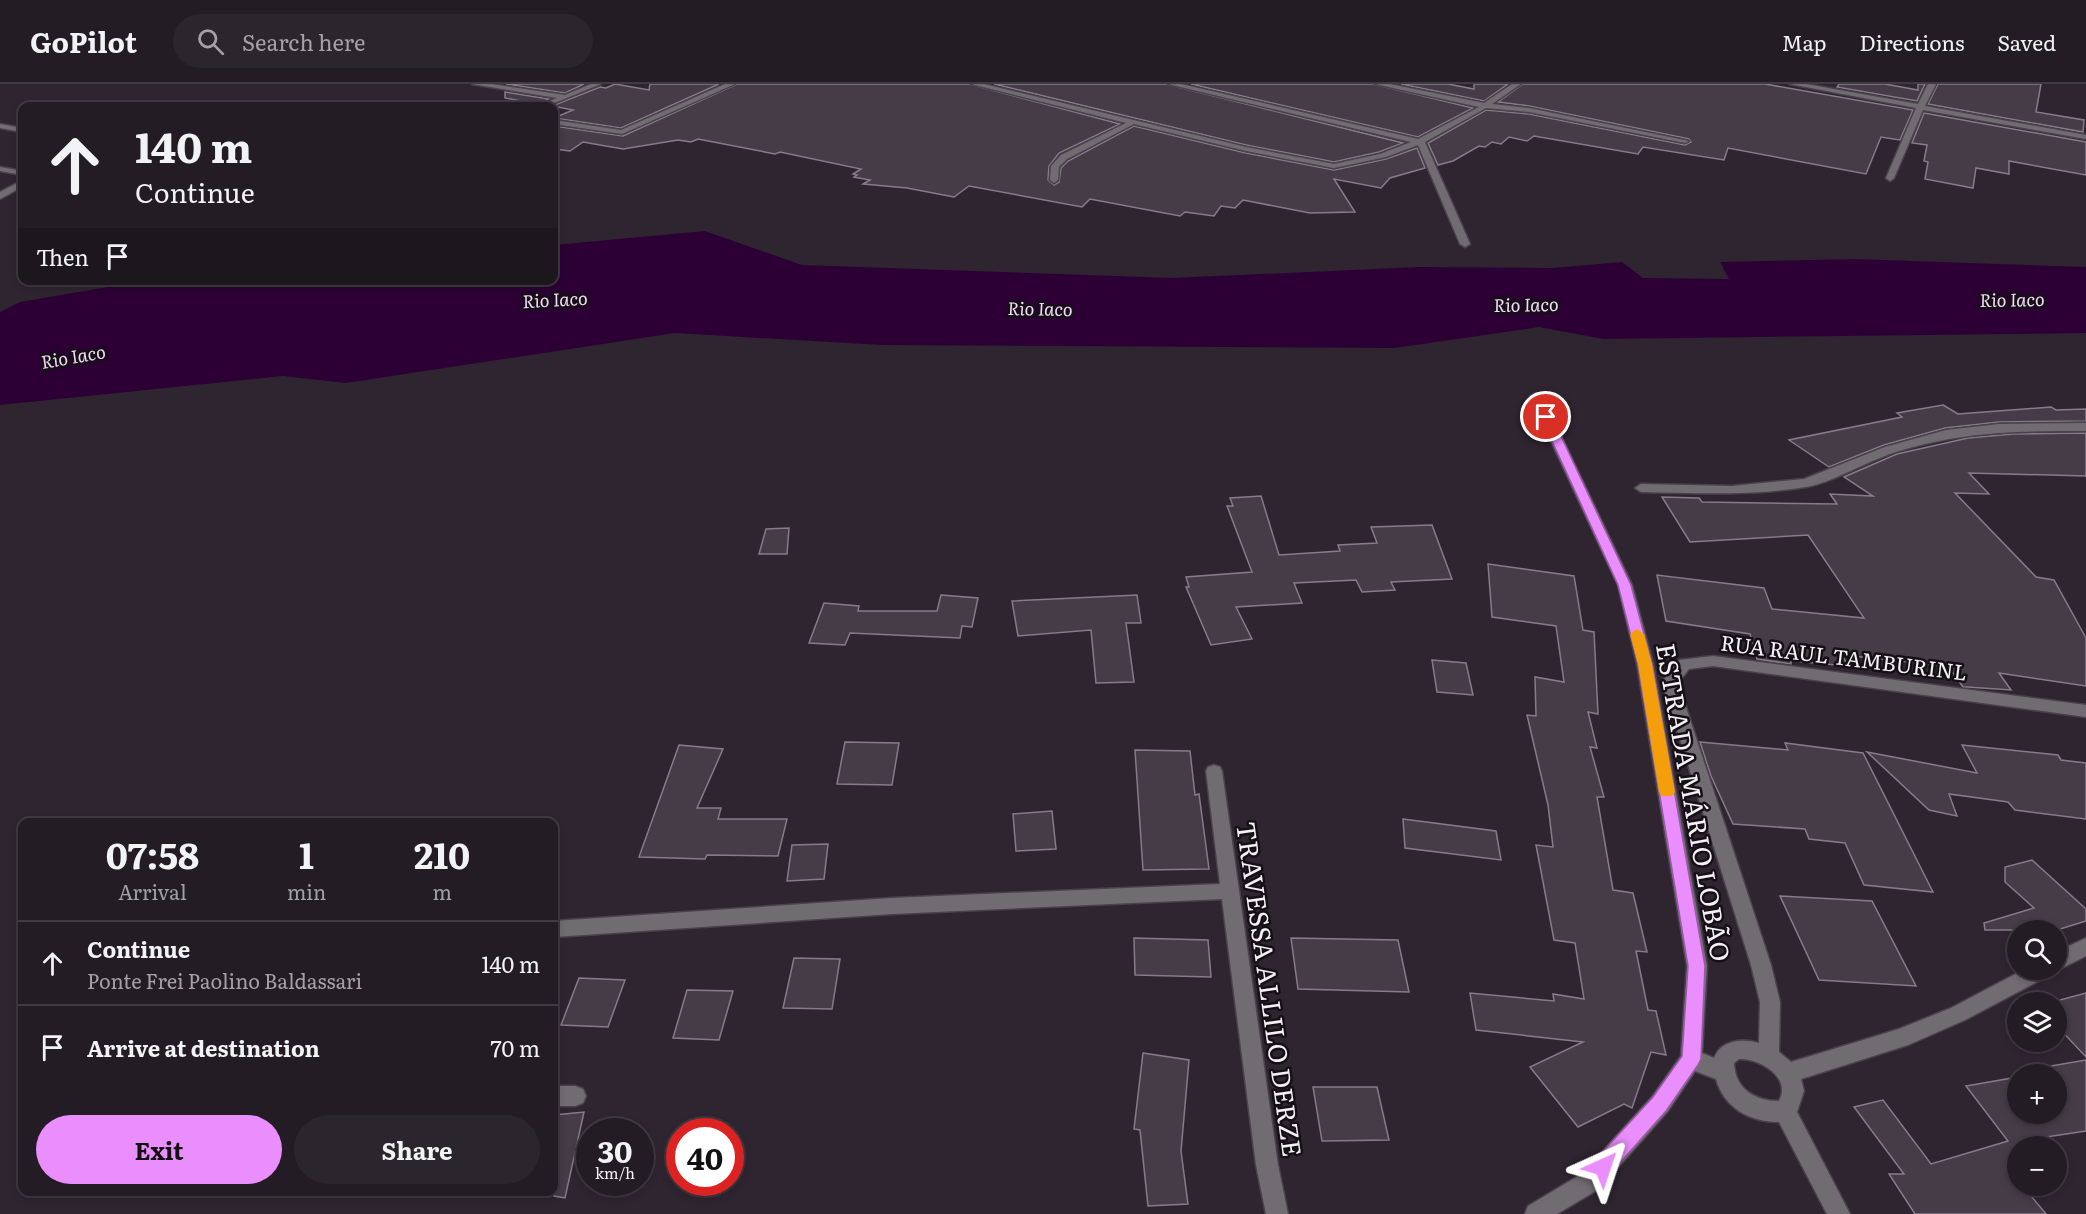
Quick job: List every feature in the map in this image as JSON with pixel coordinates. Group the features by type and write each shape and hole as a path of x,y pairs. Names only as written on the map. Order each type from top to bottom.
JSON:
{"street":[{"path":"476,84 566,97"},
{"path":"552,102 597,84"},
{"path":"558,123 581,128 622,132 731,84"},
{"path":"975,84 1313,164 1334,166 1347,165 1421,142 1487,106 1517,84"},
{"path":"1172,84 1421,142"},
{"path":"1379,84 1487,106 1511,106 1685,141"},
{"path":"1794,84 2086,137"},
{"path":"1890,178 1908,133 1932,84"},
{"path":"1054,180 1055,166 1064,157 1134,122"},
{"path":"0,126 18,129"},
{"path":"1421,142 1465,244"},
{"path":"0,169 18,172"},
{"path":"0,196 18,186"},
{"name":"ESTRADA MÁRIO LOBÃO","path":"1536,396 1625,585 1645,664 1697,966 1691,1059"},
{"path":"1641,488 1732,490 1806,483 1889,450 1946,434 1999,428 2086,427"},
{"name":"RUA RAUL TAMBURINL","path":"1769,1057 1770,1002 1761,965 1670,682 1684,664 1713,661 2086,711"},
{"name":"TRAVESSA ALLILO DERZE","path":"1215,771 1267,1165 1277,1214"},
{"path":"558,929 867,906 1058,896 1231,891"},
{"path":"2067,956 2086,946"},
{"path":"1787,1073 1901,1038 1958,1014 2022,980"},
{"path":"1735,1050 1750,1050 1769,1057 1787,1073 1794,1088 1793,1102 1785,1111 1767,1113 1746,1105 1729,1089 1722,1072 1724,1058 1735,1050"},
{"path":"1536,1214 1591,1181 1660,1104 1691,1059 1722,1072"},
{"path":"1785,1111 1839,1214"}],"water":[{"name":"Rio Iaco","path":"705,231 802,265 1172,278 1419,267 1553,268 1622,262 1643,278 1729,279 1720,262 1855,259 2086,267 2086,333 1603,339 1539,327 1395,348 881,345 675,333 346,383 283,376 0,405 0,312 20,302 120,285 558,285 558,245"}],"building":[{"path":"506,84 584,84 565,93"},
{"path":"615,84 649,90 650,84 719,84 621,128 558,119 558,116 573,110 558,107 558,104 600,87 606,88"},
{"path":"737,84 969,84 1120,124 1059,153 1049,166 1048,180 1054,185 1059,182 1061,168 1068,161 1134,126 1246,153 1334,170 1386,159 1417,148 1425,168 1390,178 1381,188 1334,179 1355,212 1310,213 1243,200 1235,208 1221,206 1214,216 1185,212 1180,216 1090,199 1082,207 969,186 954,197 907,188 863,184 870,180 854,177 857,175 853,174 861,169 780,152 775,154 698,139 691,142 678,140 623,149 583,142 570,151 558,150 558,127 623,136"},
{"path":"994,84 1166,84 1403,143 1379,152 1334,162 1246,145"},
{"path":"1191,84 1373,84 1473,108 1418,137"},
{"path":"1401,84 1448,84 1474,89 1474,84 1508,84 1484,101"},
{"path":"1523,84 1765,84 1913,110 1900,140 1881,137 1866,174 1728,148 1724,160 1643,147 1638,154 1534,136 1527,141 1509,137 1501,144 1492,142 1485,147 1479,146 1453,161 1438,165 1428,143 1486,110 1529,114 1685,145 1691,142 1689,139 1529,106 1498,102"},
{"path":"1839,84 1885,84 1918,90 1918,84 1925,84 1917,101 1837,87"},
{"path":"1938,84 2041,84 2036,112 2084,120 2083,132 1928,104"},
{"path":"505,92 549,99 542,102 526,102 505,98"},
{"path":"1924,113 2086,142 2086,175 2009,161 2009,174 1976,168 1973,188 1925,179 1928,162 1924,161 1927,145 1912,143"},
{"path":"1943,405 1958,414 2051,407 2056,410 2086,409 2086,421 1999,422 1945,428 1884,445 1829,467 1789,440 1902,417 1897,413"},
{"path":"2086,433 2086,476 1969,473 1989,494 1955,493 2036,577 2054,580 2086,638 2086,686 1999,673 2011,690 1963,687 1948,666 1842,655 1848,666 1791,661 1791,664 1757,659 1750,634 1666,621 1657,575 1764,588 1772,609 1864,618 1808,535 1690,542 1662,497 1699,498 1702,502 1837,504 1830,494 1873,496 1844,477 1897,454 1968,438 2013,434"},
{"path":"1261,496 1279,555 1340,551 1338,545 1377,543 1371,527 1432,525 1452,579 1391,582 1395,590 1362,592 1356,580 1294,583 1302,603 1236,607 1252,639 1211,645 1186,587 1189,587 1186,577 1252,572 1227,506 1233,506 1230,498"},
{"path":"789,528 787,554 759,554 766,529"},
{"path":"1488,564 1574,576 1583,630 1594,632 1598,714 1588,712 1597,748 1590,747 1604,797 1597,797 1613,890 1633,893 1647,952 1636,951 1648,1010 1656,1011 1666,1055 1651,1052 1632,1108 1624,1104 1578,1127 1530,1067 1583,1042 1476,1030 1470,993 1554,1001 1553,994 1584,999 1575,943 1554,940 1536,845 1553,847 1548,805 1527,715 1536,716 1535,677 1564,682 1556,626 1492,617"},
{"path":"941,595 978,598 972,627 962,626 960,638 850,633 845,645 809,643 824,603 859,606 858,611 937,611"},
{"path":"1137,595 1141,623 1126,623 1134,682 1096,683 1091,630 1018,636 1012,601"},
{"path":"1432,660 1466,663 1473,695 1437,692"},
{"path":"845,742 899,743 892,785 837,784"},
{"path":"1700,742 1788,750 1785,743 1863,753 1933,892 1864,885 1845,843 1809,839 1805,829 1733,824 1711,776"},
{"path":"679,745 723,749 697,808 721,808 718,819 787,819 778,856 707,855 705,859 639,857"},
{"path":"1962,745 2058,755 2061,760 2086,763 2086,819 2015,810 2008,802 1949,794 1957,816 1929,810 1867,752 1977,773"},
{"path":"1135,750 1190,751 1195,795 1199,794 1209,869 1143,870"},
{"path":"1052,811 1056,849 1016,851 1013,814"},
{"path":"1403,819 1496,831 1501,860 1405,848"},
{"path":"828,844 824,879 787,881 792,845"},
{"path":"2032,860 2086,909 2086,921 2067,927 2067,920 2007,920 2007,930 1985,930 1984,923 2034,908 2005,882 2005,867"},
{"path":"1780,896 1872,901 1916,986 1819,980"},
{"path":"1134,938 1208,940 1211,977 1135,975"},
{"path":"1291,938 1398,940 1409,992 1298,989"},
{"path":"794,958 840,959 832,1009 783,1008"},
{"path":"579,978 625,980 608,1027 561,1025"},
{"path":"687,990 733,991 719,1040 673,1038"},
{"path":"2086,993 2086,1057 2067,1037 2067,998"},
{"path":"1143,1053 1189,1060 1181,1151 1188,1204 1148,1206 1140,1130 1134,1129"},
{"path":"2086,1060 2086,1131 2053,1136 2007,1136 2007,1140 1966,1086 2007,1079 2007,1124 2067,1124 2067,1064 2062,1064"},
{"path":"1313,1087 1377,1087 1389,1140 1322,1141"},
{"path":"1883,1100 1931,1164 2007,1141 2007,1196 2031,1196 2046,1214 1915,1214 1889,1174 1904,1174 1854,1107"},
{"path":"584,1112 583,1118 576,1118 576,1148 565,1198 554,1196 558,1196 558,1115"}],"slow traffic":[{"path":"1637,634 1645,664 1667,792"}],"route":[{"path":"1546,417 1625,585 1645,664 1697,966 1691,1059 1660,1104 1603,1167"}]}
